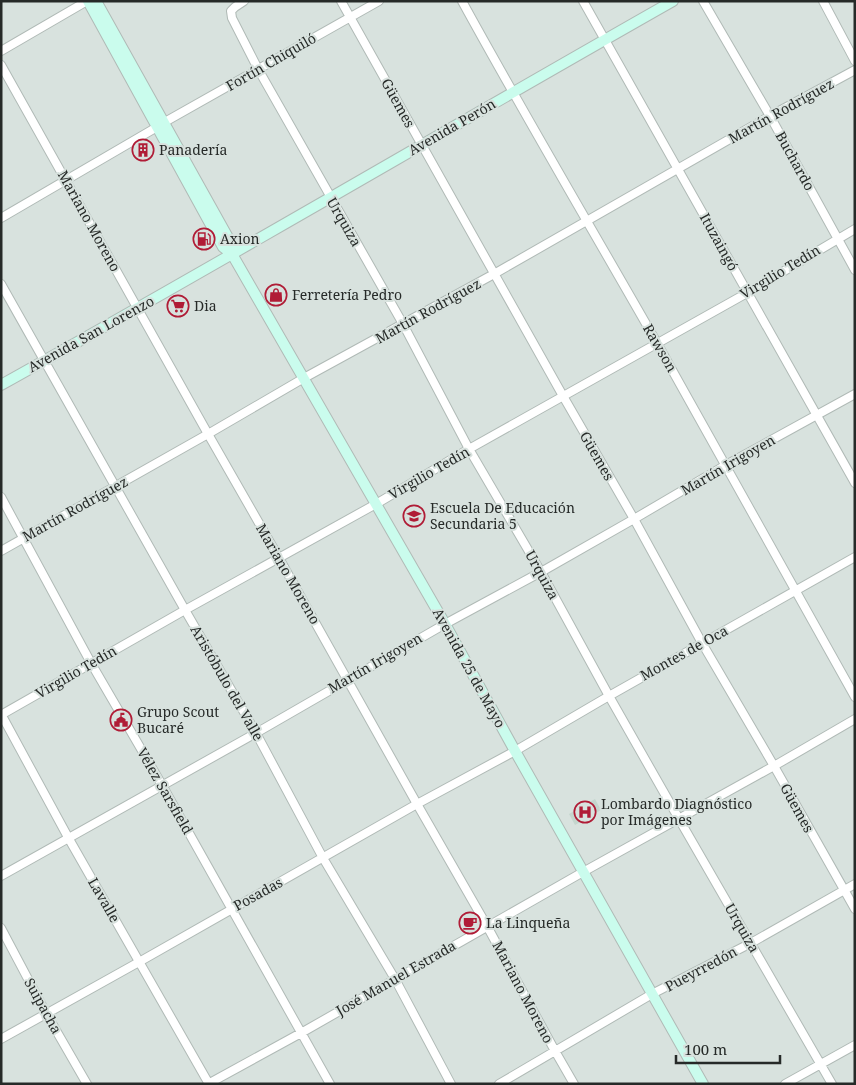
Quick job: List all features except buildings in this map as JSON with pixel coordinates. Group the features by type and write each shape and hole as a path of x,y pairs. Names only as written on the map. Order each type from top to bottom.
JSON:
{"main road":[{"name":"Avenida 25 de Mayo","path":"88,1 160,125"},
{"name":"Avenida 25 de Mayo","path":"96,1 223,247 232,254 304,378 445,624 703,1084"},
{"name":"Avenida Perón","path":"232,254 673,1"},
{"name":"Avenida San Lorenzo","path":"1,385 232,254"}],"street":[{"path":"1,51 88,1"},
{"name":"Urquiza","path":"244,1 231,10 232,18 258,69 403,324 469,449 832,1084"},
{"name":"Güemes","path":"341,1 634,519 702,643 855,909"},
{"name":"Fortín Chiquiló","path":"1,218 379,1"},
{"name":"Rawson","path":"462,1 512,92 726,465 794,591 855,697"},
{"name":"Ituzaingó","path":"583,1 855,483"},
{"name":"Buchardo","path":"703,1 770,116 855,270"},
{"path":"823,1 855,61"},
{"name":"Mariano Moreno","path":"1,65 487,926 574,1084"},
{"name":"Martín Rodríguez","path":"1,551 304,378 494,274 770,116 855,70"},
{"name":"Virgilio Tedín","path":"1,714 376,504 469,449 747,293 855,229"},
{"name":"Aristóbulo del Valle","path":"1,284 256,733 323,858 395,980 451,1084"},
{"name":"Martín Irigoyen","path":"1,876 256,733 445,624 541,572 726,465 855,394"},
{"name":"Vélez Sarsfield","path":"1,497 91,663 162,785 330,1084"},
{"name":"Montes de Oca","path":"515,751 855,557"},
{"name":"Lavalle","path":"1,714 69,839 209,1084"},
{"name":"José Manuel Estrada","path":"209,1084 855,719"},
{"name":"Posadas","path":"1,1039 417,804 515,751"},
{"name":"Pueyrredón","path":"499,1084 652,994 751,943 855,884"},
{"name":"Suipacha","path":"1,928 46,1013 87,1084"},
{"path":"785,1084 855,1045"}],"shaded area":[{"name":"Lombardo Diagnóstico por Imágenes","path":"595,799 601,810 575,825 569,814"}],"place":[{"name":"Panadería","path":"143,150"},
{"name":"Axion","path":"204,239"},
{"name":"Ferretería Pedro","path":"276,295"},
{"name":"Dia","path":"178,306"},
{"name":"Escuela De Educación Secundaria 5","path":"414,516"},
{"name":"Grupo Scout Bucaré","path":"121,720"},
{"name":"Lombardo Diagnóstico por Imágenes","path":"585,812"},
{"name":"La Linqueña","path":"470,923"}]}
